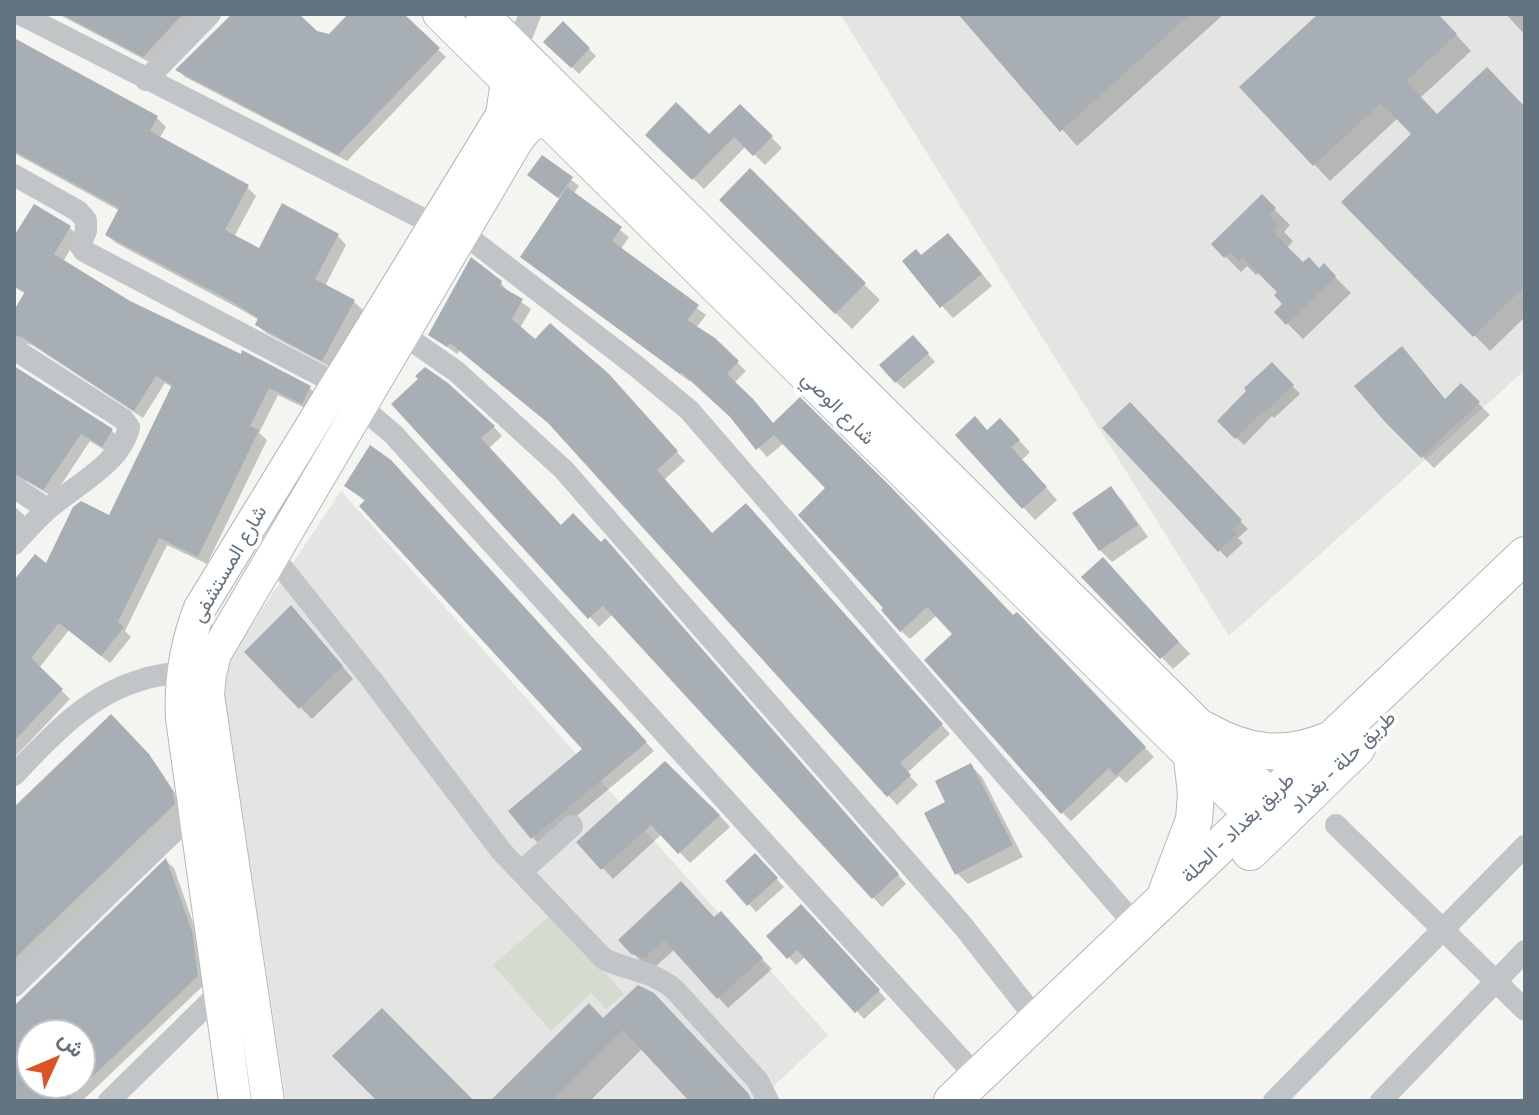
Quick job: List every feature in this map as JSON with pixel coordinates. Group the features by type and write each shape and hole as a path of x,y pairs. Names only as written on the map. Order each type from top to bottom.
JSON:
{"main road":[{"name":"طريق بغداد - الحلة","path":"972,1093 1038,1021 1525,555"},
{"name":"طريق حلة - بغداد","path":"972,1093 1525,589"},
{"path":"1164,901 1194,820 1198,744 1236,746 1260,752 1297,750 1331,739"}],"street":[{"path":"20,14 449,230 636,366 689,410 1137,927"},
{"path":"146,80 210,14"},
{"name":"شارع الوصي","path":"439,14 534,86 1247,792"},
{"name":"شارع الوصي","path":"482,14 534,86"},
{"path":"530,14 534,86"},
{"name":"شارع المستشفى","path":"268,1101 208,695 187,648 200,608 337,384 449,230 502,140 525,122 534,86"},
{"path":"15,178 78,211 86,220 86,231 80,245 84,251 337,384"},
{"name":"شارع المستشفى","path":"235,1101 182,718 196,673 219,644 404,335 449,230"},
{"path":"404,335 457,372 564,470 963,926 1038,1021"},
{"path":"14,349 123,419 129,427 119,448 94,473 47,509 14,544"},
{"path":"361,407 393,434 972,1093"},
{"path":"14,487 47,509"},
{"path":"273,556 502,852 604,959 659,977 674,989 758,1081 768,1101"},
{"path":"14,775 64,724 88,706 141,680 196,673"},
{"path":"14,986 196,810"},
{"path":"1336,825 1525,1010"},
{"path":"521,872 572,826"},
{"path":"1274,1101 1525,846"},
{"path":"1381,1101 1525,951"},
{"path":"109,1101 220,992"}],"shaded area":[{"path":"840,14 1525,14 1525,370 1229,636"},
{"path":"341,491 828,1035 758,1101 286,1101 221,671"},
{"path":"552,914 624,994 606,1009 591,993 551,1031 493,965"}],"building":[{"path":"61,14 183,14 143,57"},
{"path":"232,14 299,14 317,31 329,34 348,14 404,14 440,48 338,155 175,70"},
{"path":"958,14 1190,14 1060,132"},
{"path":"1318,14 1438,14 1457,34 1406,81 1437,114 1487,67 1525,107 1525,286 1473,337 1341,202 1411,134 1381,103 1313,166 1239,87"},
{"path":"563,21 590,48 571,68 543,42"},
{"path":"14,38 158,116 150,131 249,185 225,230 259,248 282,203 339,234 315,279 355,300 322,361 255,325 258,318 229,300 105,235 119,208 14,151"},
{"path":"676,102 709,134 740,104 773,136 753,156 734,137 692,180 645,135"},
{"path":"542,155 573,177 558,198 527,175"},
{"path":"750,168 866,283 835,314 719,200"},
{"path":"567,187 622,227 612,241 699,305 687,320 715,338 739,361 727,374 773,423 800,397 1013,615 1017,612 1146,747 1116,776 1109,768 1061,814 924,660 952,634 927,607 900,632 881,610 883,608 798,515 825,488 774,435 756,450 730,417 681,372 520,257"},
{"path":"1262,194 1276,208 1269,215 1279,224 1272,231 1303,262 1309,257 1319,268 1324,263 1336,276 1286,325 1274,312 1282,304 1274,295 1277,292 1243,258 1239,261 1230,252 1224,258 1211,244"},
{"path":"34,204 71,226 54,254 130,301 241,354 242,350 311,386 302,404 269,388 250,426 259,430 198,557 159,538 118,622 124,627 101,656 59,623 31,658 63,689 14,741 14,580 35,554 46,563 73,507 81,501 109,515 172,385 156,376 134,411 22,337 14,335 14,310 25,292 14,286 14,236"},
{"path":"948,233 982,274 940,308 902,261 916,249 921,255"},
{"path":"471,257 502,281 500,286 523,299 512,319 535,339 550,323 608,373 678,451 657,470 712,533 746,503 943,724 900,763 911,775 887,797 548,423 450,343 447,347 428,335"},
{"path":"913,335 929,353 895,383 879,365"},
{"path":"1402,346 1445,399 1461,383 1480,402 1421,458 1354,386"},
{"path":"1272,362 1294,385 1235,439 1217,421 1246,391 1244,388"},
{"path":"14,366 113,429 102,447 81,434 43,490 14,473"},
{"path":"425,367 448,383 495,426 481,438 561,525 573,513 601,542 605,538 899,874 872,899 603,606 588,619 391,404 418,379 415,376"},
{"path":"1130,402 1242,520 1232,529 1237,534 1218,552 1102,428"},
{"path":"975,416 987,430 1000,418 1020,440 1011,447 1047,487 1022,509 955,435"},
{"path":"370,445 391,460 647,742 531,839 508,811 582,749 359,506 365,500 344,486"},
{"path":"1111,486 1138,525 1099,551 1072,513"},
{"path":"1103,557 1179,642 1160,659 1081,577"},
{"path":"291,605 343,666 299,709 244,652"},
{"path":"111,714 149,754 173,791 175,804 14,959 14,807"},
{"path":"665,761 720,815 678,854 651,825 601,870 576,842"},
{"path":"971,763 1013,845 955,875 924,813 945,802 935,781"},
{"path":"755,853 778,878 747,906 725,881"},
{"path":"166,858 192,931 198,976 96,1073 96,1019 16,1019 16,1099 69,1099 14,1101 14,1006"},
{"path":"681,881 714,917 721,911 763,958 717,999 664,940 644,958 631,954 618,940"},
{"path":"801,904 880,990 855,1013 797,950 787,959 766,936"},
{"path":"638,985 654,993 748,1093 752,1101 689,1101 623,1030 551,1101 490,1101 589,1003 603,1018"},
{"path":"382,1008 474,1101 377,1101 332,1056"}]}
